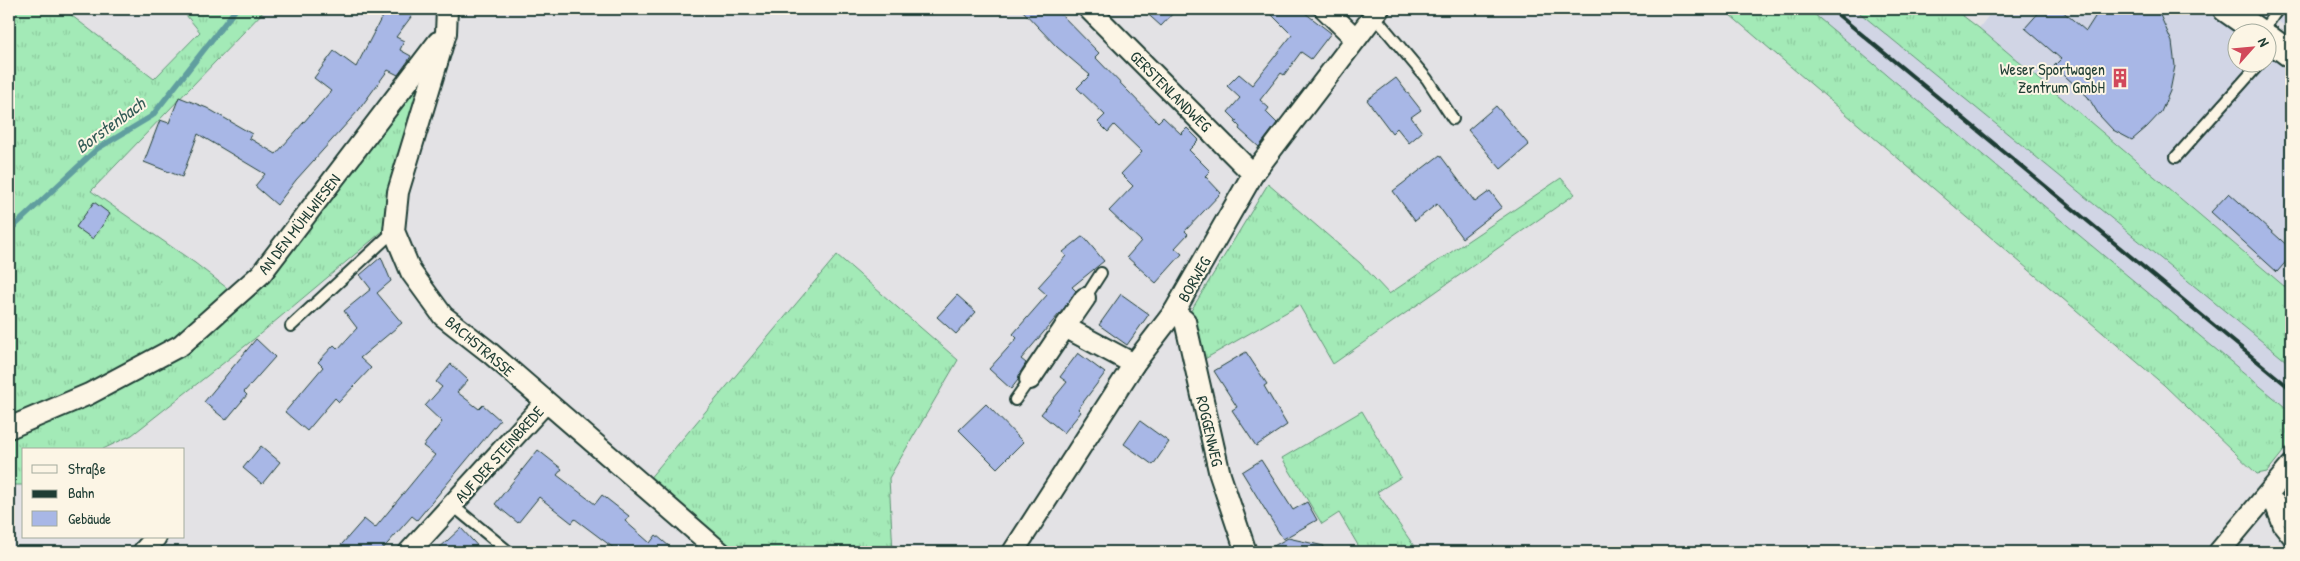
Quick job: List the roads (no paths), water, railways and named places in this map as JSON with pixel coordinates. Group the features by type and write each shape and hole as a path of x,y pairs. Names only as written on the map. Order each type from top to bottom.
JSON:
{"street":[{"name":"BACHSTRASSE","path":"447,9 446,33 398,192 394,231 412,272 444,316 720,552"},
{"name":"GERSTENLANDWEG","path":"1089,9 1253,174"},
{"path":"1324,9 1356,39"},
{"name":"BORWEG","path":"1013,552 1134,364 1174,312 1253,174 1377,13"},
{"name":"AN DEN MÜHLWIESEN","path":"9,428 89,394 181,344 262,274 446,33"},
{"path":"1030,379 1085,298"},
{"name":"ROGGENWEG","path":"1174,312 1185,321 1220,475 1246,552"},
{"path":"1065,327 1134,364"},
{"name":"AUF DER STEINBREDE","path":"409,552 546,402"},
{"path":"2219,552 2291,466"},
{"path":"2267,496 2291,518"},
{"path":"143,552 155,538"}],"lane":[{"path":"2270,22 2278,9"},
{"path":"1377,13 1427,79 1453,119"},
{"path":"2176,156 2235,72"},
{"path":"291,326 394,231"},
{"path":"1085,298 1101,273"},
{"path":"1015,400 1030,379"},
{"path":"2267,496 2279,527 2291,542"},
{"name":"AUF DER STEINBREDE","path":"452,505 509,552"}],"waterway":[{"name":"Borstenbach","path":"9,231 97,149 152,116 236,9"}],"railway":[{"path":"1831,9 2291,389"}],"place":[{"name":"Weser Sportwagen Zentrum GmbH","path":"2120,78"}]}
